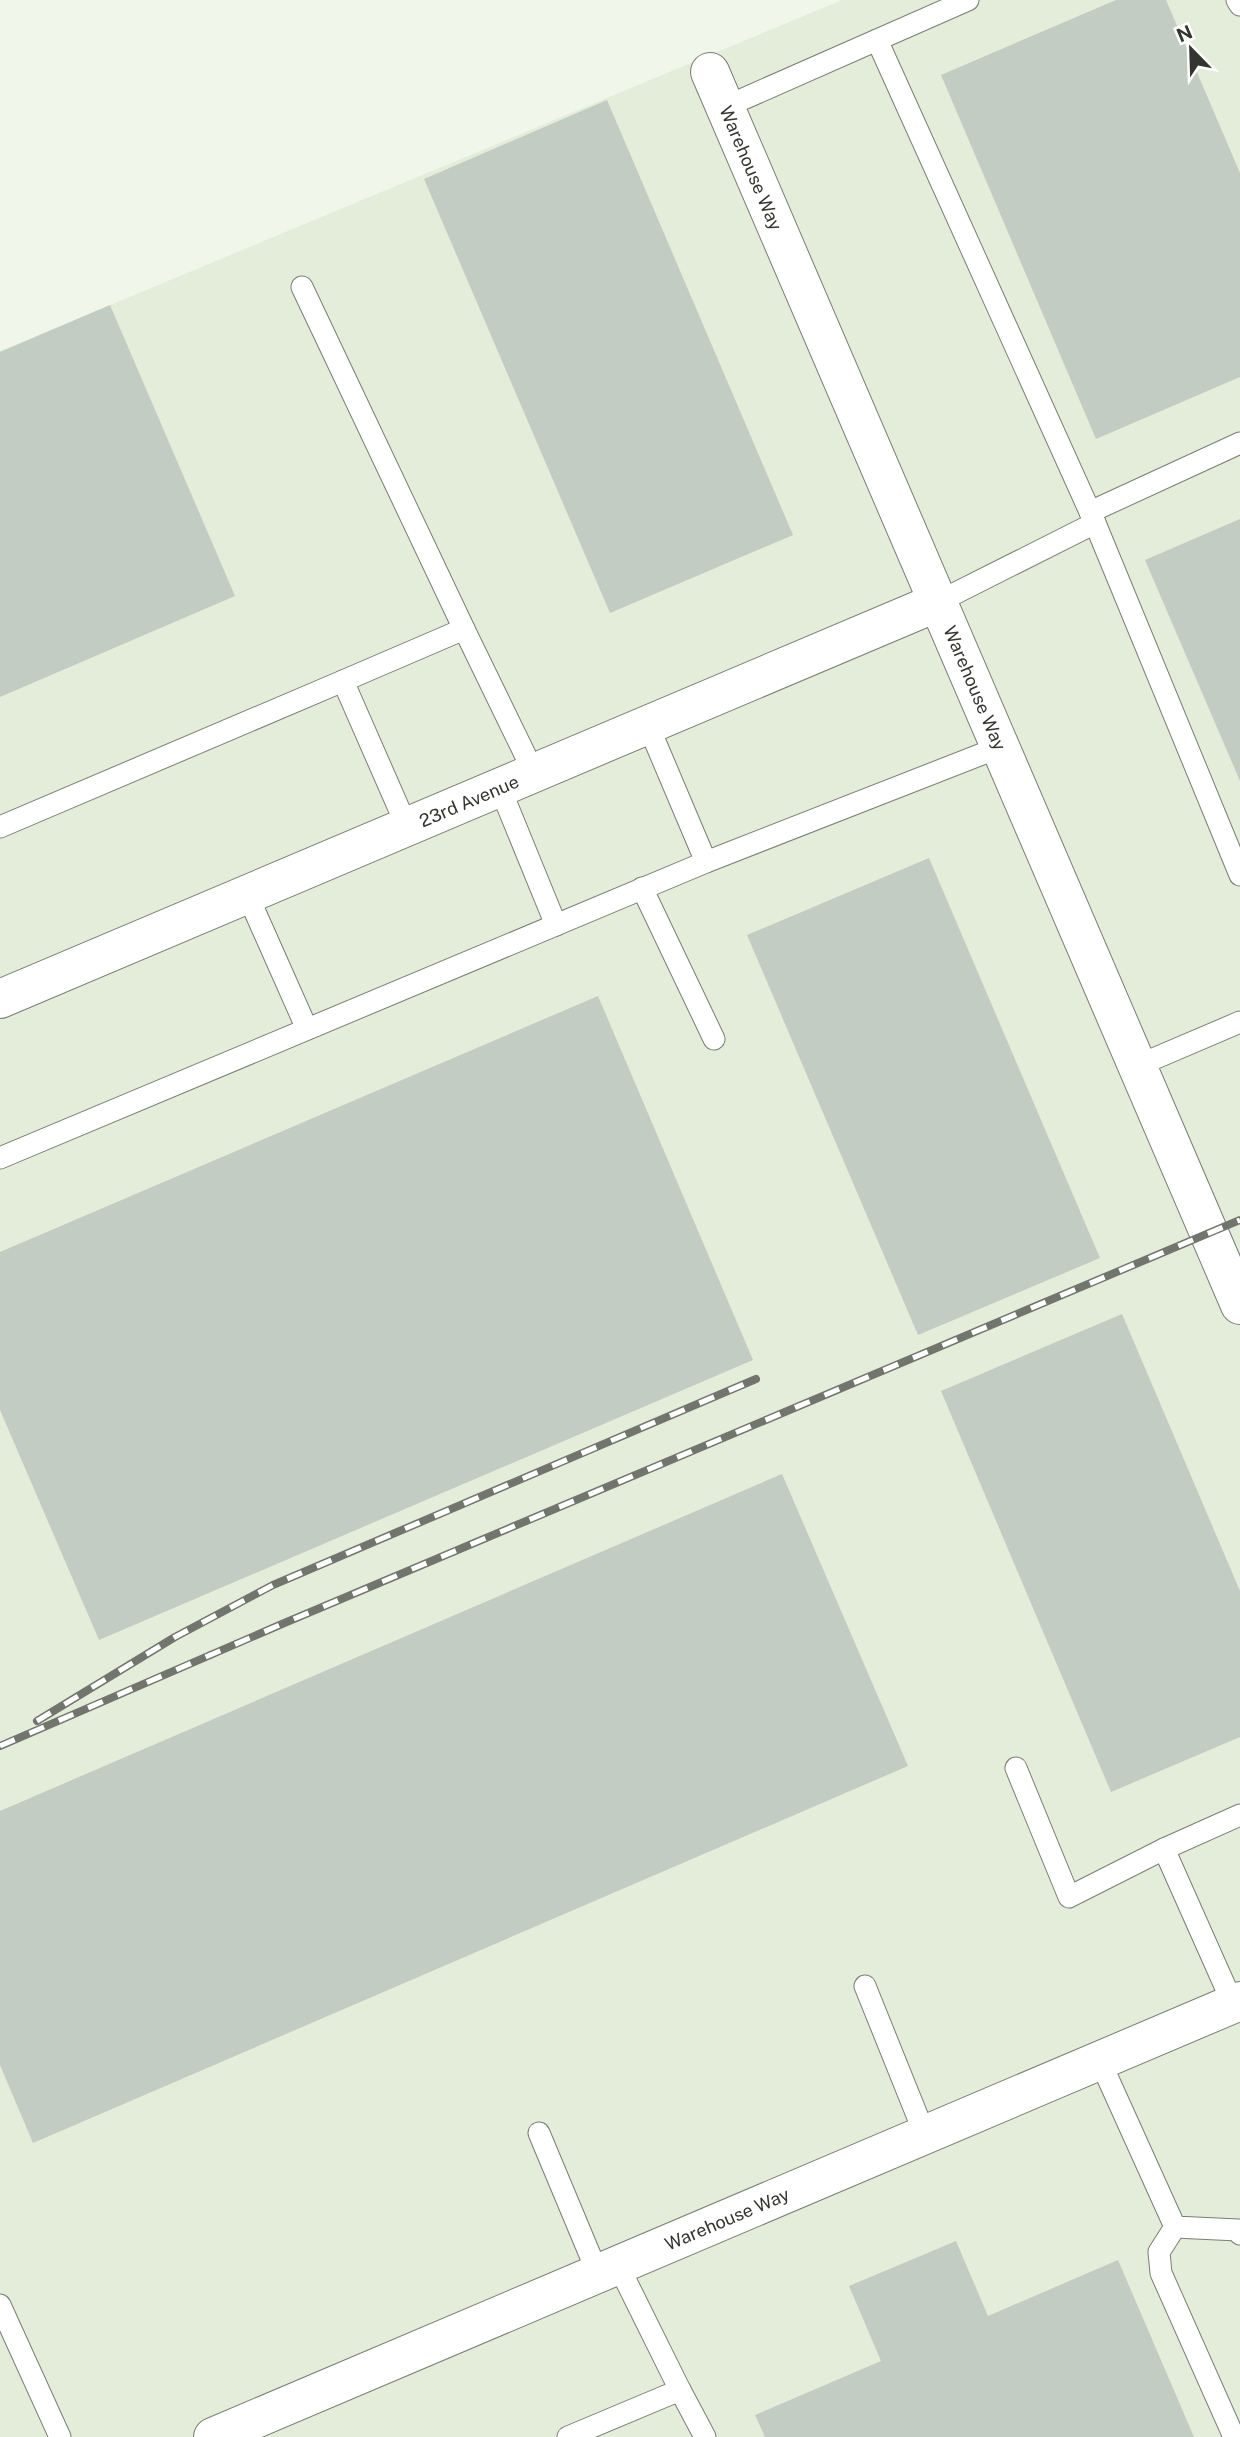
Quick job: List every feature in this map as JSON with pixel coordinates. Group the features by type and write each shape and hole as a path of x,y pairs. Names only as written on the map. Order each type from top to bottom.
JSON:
{"street":[{"name":"Warehouse Way","path":"710,72 1240,1304"},
{"name":"23rd Avenue","path":"0,999 938,602"},
{"name":"Warehouse Way","path":"213,2437 1236,2003"}],"lane":[{"path":"724,107 968,0"},
{"path":"1237,0 1240,5"},
{"path":"877,40 1092,517 1240,875"},
{"path":"302,287 464,629 517,780 556,925"},
{"path":"938,602 1092,517 1240,443"},
{"path":"0,827 464,629"},
{"path":"343,681 407,827"},
{"path":"648,725 706,862"},
{"path":"0,1158 642,888 1000,747"},
{"path":"642,888 714,1039"},
{"path":"247,894 307,1029"},
{"path":"1137,1066 1240,1022"},
{"path":"1016,1768 1069,1897 1164,1849 1240,1815"},
{"path":"1164,1849 1236,2003"},
{"path":"865,1986 925,2135"},
{"path":"1100,2060 1175,2227"},
{"path":"539,2133 608,2269 705,2437"},
{"path":"1175,2227 1239,2230"},
{"path":"1175,2227 1159,2252 1161,2273 1234,2437"},
{"path":"0,2305 60,2437"},
{"path":"568,2437 680,2390"}],"shaded area":[{"path":"842,0 1240,0 1240,2437 0,2437 0,351"}],"building":[{"path":"1116,0 1166,0 1240,173 1240,377 1096,439 941,75"},
{"path":"607,100 793,535 610,613 424,179"},
{"path":"110,305 235,596 0,697 0,352"},
{"path":"1240,519 1240,781 1145,560"},
{"path":"929,858 1100,1258 918,1335 747,935"},
{"path":"598,996 753,1360 99,1640 0,1410 0,1252"},
{"path":"1122,1314 1240,1591 1240,1737 1111,1792 941,1391"},
{"path":"782,1474 908,1766 33,2143 0,2065 0,1811"},
{"path":"956,2241 988,2316 1118,2260 1194,2437 765,2437 755,2415 881,2361 849,2286"}],"railway":[{"path":"0,1746 282,1624 1240,1220"},
{"path":"37,1721 175,1637 273,1585 756,1379"}]}
